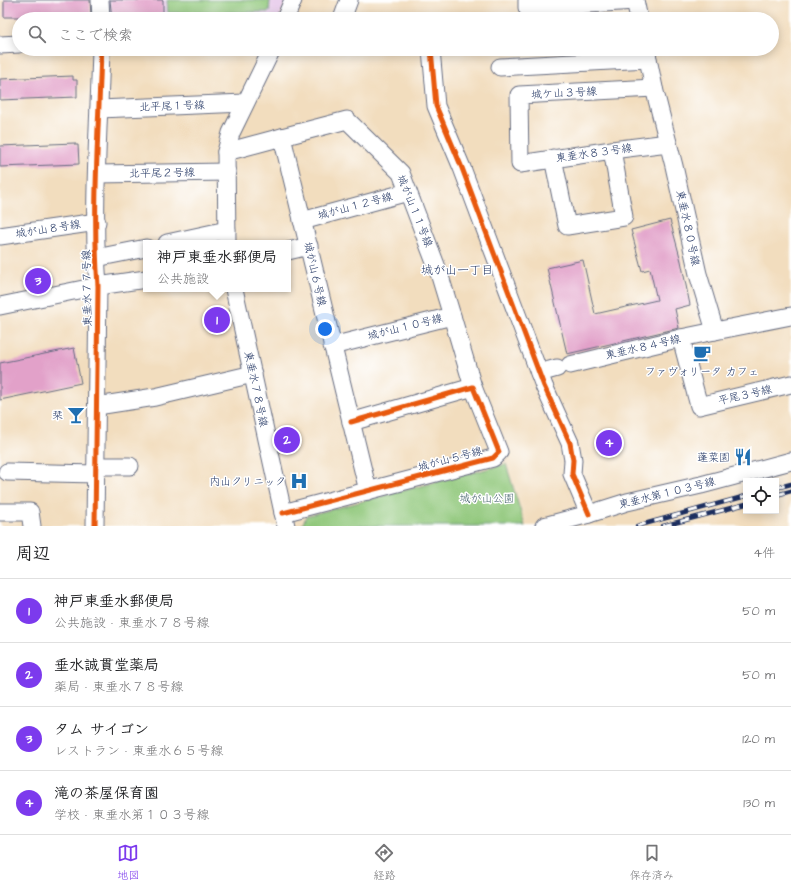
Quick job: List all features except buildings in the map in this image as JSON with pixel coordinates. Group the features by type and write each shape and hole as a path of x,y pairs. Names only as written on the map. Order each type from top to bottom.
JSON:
{"street":[{"path":"100,0 101,12"},
{"path":"289,12 293,0"},
{"path":"345,12 349,0"},
{"path":"527,0 527,8 635,0 638,12"},
{"path":"0,44 12,44"},
{"name":"東垂水７７号線","path":"96,526 98,286 96,258 101,56"},
{"path":"197,240 227,237 226,152 231,132 268,56"},
{"path":"432,56 436,106 462,168 539,373 570,443 573,460 572,474 589,514"},
{"path":"500,67 624,56"},
{"name":"東垂水８０号線","path":"647,56 698,274 715,331"},
{"name":"城ケ山３号線","path":"520,164 519,95 654,88"},
{"name":"北平尾１号線","path":"99,109 245,103"},
{"name":"城が山１１号線","path":"282,137 347,120 401,173 440,273 452,316"},
{"path":"226,152 282,137"},
{"name":"城が山６号線","path":"282,137 368,490"},
{"name":"東垂水８３号線","path":"520,164 553,158 668,143"},
{"path":"553,158 567,226 624,217 612,150"},
{"name":"北平尾２号線","path":"97,174 227,172"},
{"name":"城が山１２号線","path":"302,221 408,192"},
{"name":"城が山８号線","path":"0,236 97,222"},
{"path":"291,250 309,246"},
{"path":"96,258 143,249"},
{"path":"0,306 98,286 143,279"},
{"name":"東垂水７８号線","path":"235,292 284,519"},
{"name":"城が山１０号線","path":"332,346 452,316 473,387"},
{"path":"715,331 791,316"},
{"name":"東垂水８４号線","path":"539,373 715,331"},
{"name":"平尾３号線","path":"681,338 699,406 791,384"},
{"path":"97,406 155,397 253,374"},
{"path":"351,422 473,387"},
{"name":"城が山５号線","path":"284,519 368,490 493,458 499,452 473,387"},
{"name":"東垂水第１０３号線","path":"544,526 627,502 701,485 791,461"},
{"path":"7,472 96,470 130,466"},
{"path":"0,512 30,512 32,526"}],"shaded area":[{"path":"103,0 286,0 282,12 104,12"}],"green space":[{"path":"167,0 270,0 269,12 168,12"},
{"name":"城が山公園","path":"506,464 525,526 302,526 306,516"}],"railway":[{"path":"779,487 791,484"},
{"path":"779,494 791,491"},
{"path":"637,526 743,497"},
{"path":"663,526 743,505"}],"cycle path":[{"path":"95,526 98,286 96,257 96,168 101,56"},
{"path":"432,56 436,106 462,168 544,386 570,443 573,460 572,474 589,514"},
{"path":"283,513 493,458 499,452 473,387 351,422"}],"place":[{"name":"タム サイゴン","path":"38,281"},
{"name":"神戸東垂水郵便局","path":"217,320"},
{"name":"ファヴォリータ カフェ","path":"702,353"},
{"name":"栞","path":"76,415"},
{"name":"垂水誠貫堂薬局","path":"287,440"},
{"name":"滝の茶屋保育園","path":"609,443"},
{"name":"蓬菜園","path":"743,457"},
{"name":"内山クリニック","path":"299,481"}],"district":[{"name":"城が山一丁目","path":"457,270"}]}
